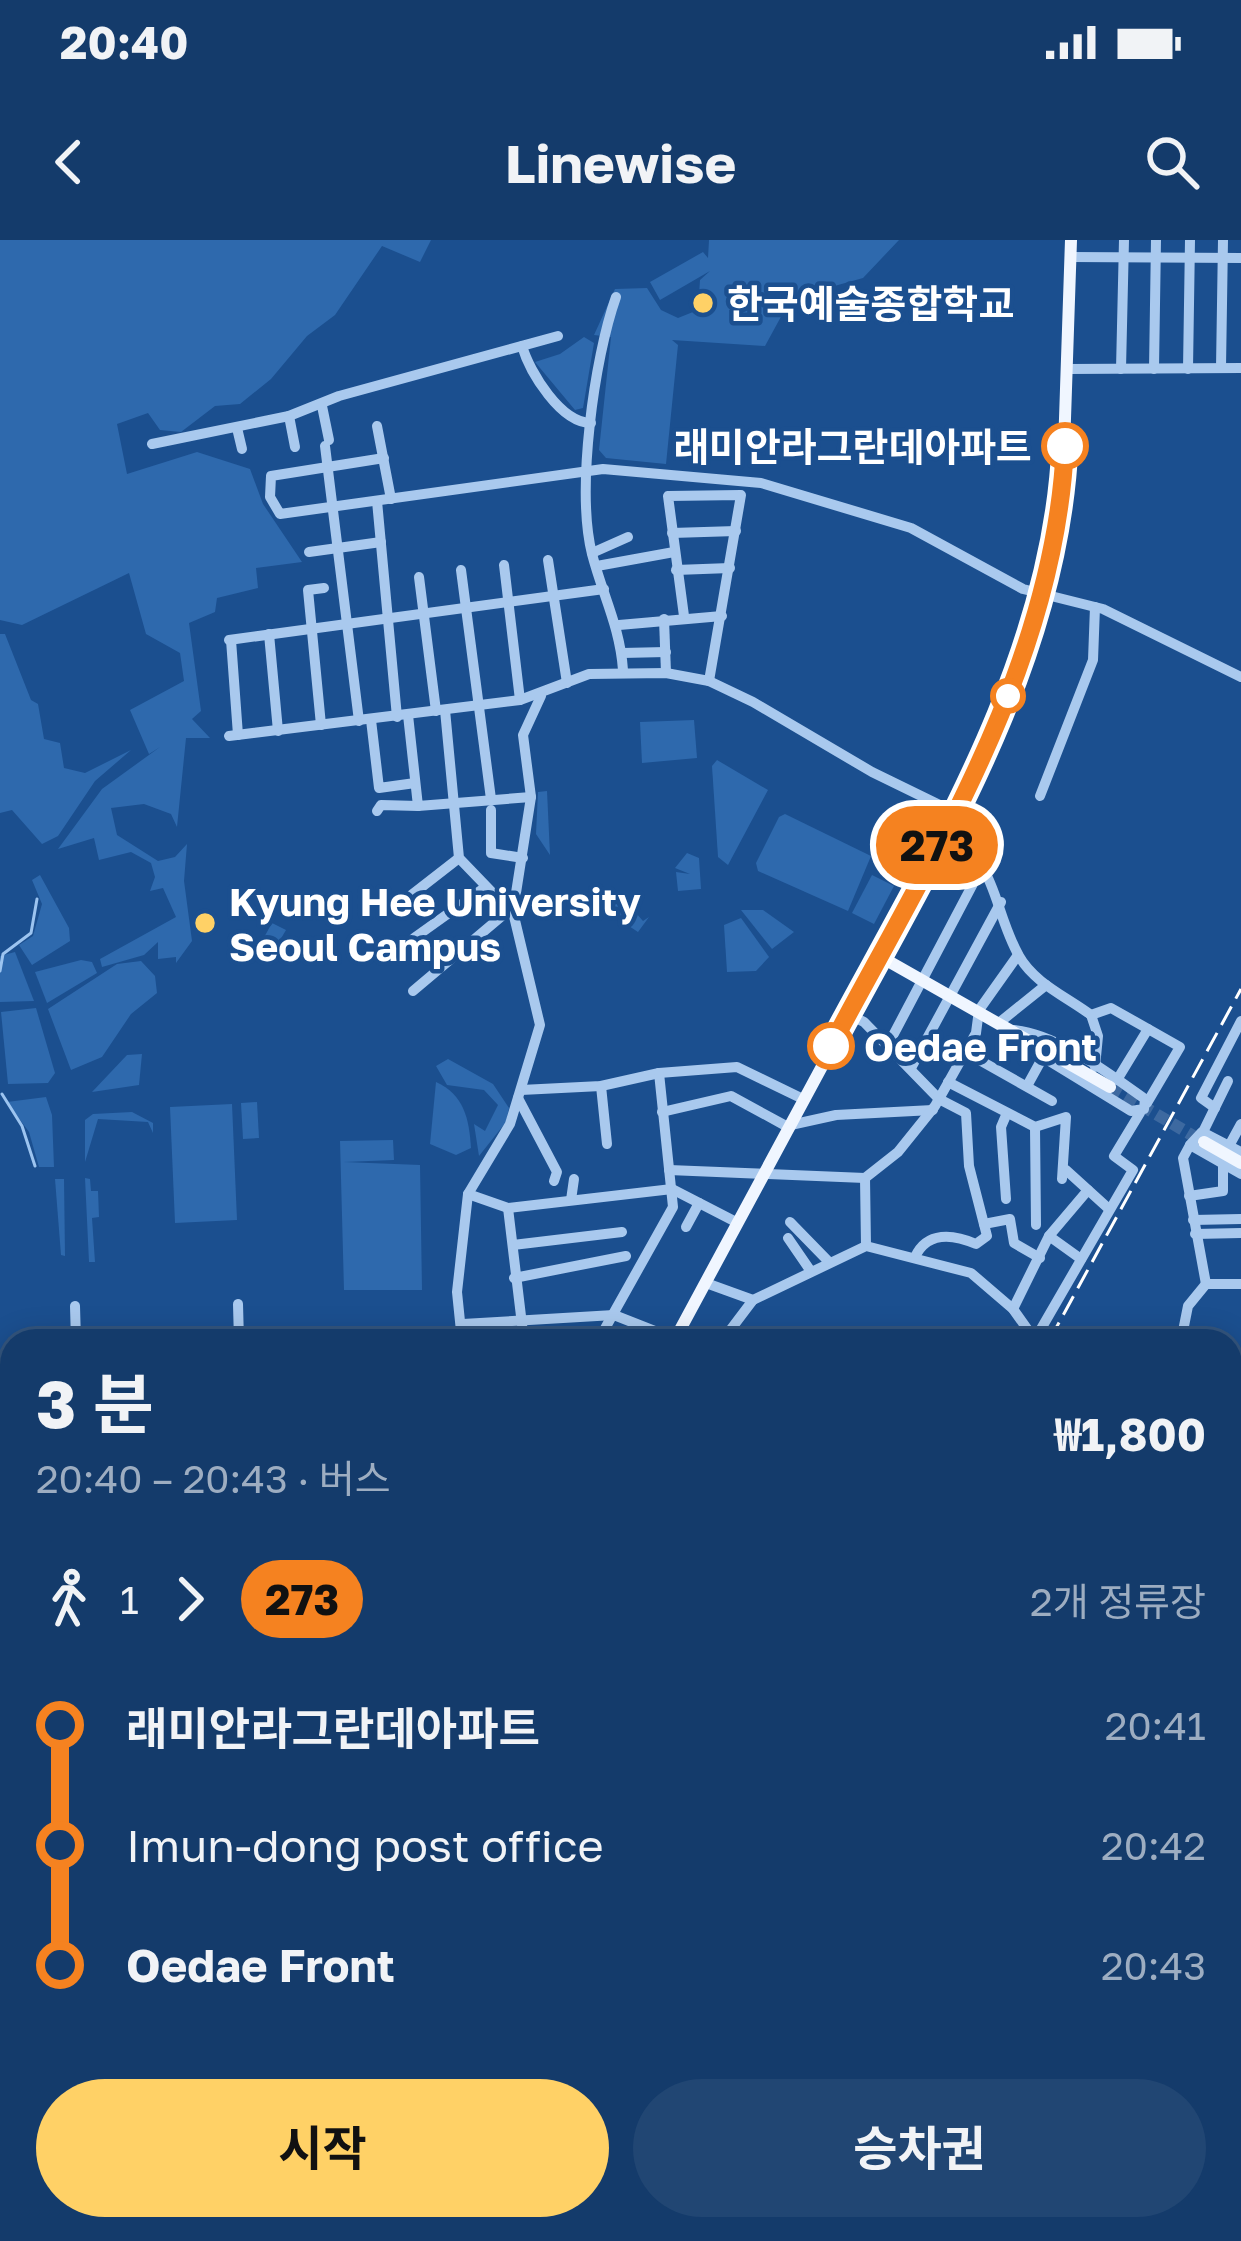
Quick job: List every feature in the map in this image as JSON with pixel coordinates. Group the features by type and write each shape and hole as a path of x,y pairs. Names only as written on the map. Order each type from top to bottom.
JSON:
{"main road":[{"path":"681,1329 954,812 1001,714 1045,593 1063,478 1071,240"},
{"path":"881,957 1113,1084"},
{"path":"1199,1140 1241,1163"}],"street":[{"path":"1121,369 1124,240"},
{"path":"1154,369 1156,240"},
{"path":"1188,369 1190,240"},
{"path":"1221,368 1222,240"},
{"path":"1071,257 1241,258"},
{"path":"616,297 604,332 589,472 592,553 619,625 623,670"},
{"path":"152,445 289,416 340,396 558,336"},
{"path":"522,346 529,368 572,419 591,423"},
{"path":"1069,369 1241,368"},
{"path":"322,406 348,623 379,808 454,801 491,804 531,797"},
{"path":"289,416 296,447"},
{"path":"377,426 383,458 382,582 418,806"},
{"path":"237,428 242,449"},
{"path":"383,458 271,476 270,497 280,514 609,469 742,481 813,496 911,528 1024,589 1095,607 1241,677"},
{"path":"684,616 668,496 742,495 709,681"},
{"path":"672,533 736,531"},
{"path":"592,553 628,537"},
{"path":"309,552 381,542"},
{"path":"597,566 674,552"},
{"path":"548,560 566,683"},
{"path":"504,565 520,700"},
{"path":"676,570 730,568"},
{"path":"461,571 491,804 491,853 523,859"},
{"path":"419,577 459,859 511,912"},
{"path":"321,725 308,590 324,588"},
{"path":"604,589 230,640 234,735 520,700 623,670 665,673 709,681 954,812"},
{"path":"1040,796 1093,660 1095,607"},
{"path":"619,625 722,616"},
{"path":"664,619 665,673"},
{"path":"269,634 278,731"},
{"path":"622,653 666,652"},
{"path":"463,1329 457,1292 468,1194 510,1124 540,1025 511,912 531,797 524,735 541,696"},
{"path":"379,788 415,783"},
{"path":"944,831 984,863 1018,955 1046,985 1091,1015 1099,1036 1095,1067"},
{"path":"405,901 459,859"},
{"path":"888,1045 984,863"},
{"path":"414,938 484,888"},
{"path":"910,1068 1001,902"},
{"path":"413,991 511,912"},
{"path":"669,1170 866,1178 898,1152 936,1104 976,1033 979,1010 1018,955"},
{"path":"1000,1022 1046,985"},
{"path":"1041,1329 1133,1170 1114,1157 1180,1047 1106,1007 1091,1015"},
{"path":"848,1013 888,1045 936,1104"},
{"path":"1215,1108 1200,1099 1241,1021"},
{"path":"1113,1084 1148,1029"},
{"path":"1014,1030 1035,1033 1095,1067 1143,1108"},
{"path":"1014,1030 1043,1057 1143,1108"},
{"path":"1227,1046 1241,1054"},
{"path":"965,1052 1052,1101"},
{"path":"1027,1086 1043,1057"},
{"path":"520,1094 601,1086 658,1073 742,1067 803,1099"},
{"path":"605,1329 672,1210 658,1073"},
{"path":"1183,1329 1188,1306 1206,1283 1183,1158 1199,1140 1228,1081"},
{"path":"948,1082 1035,1127 1066,1118 1064,1174 1109,1209"},
{"path":"601,1086 607,1144"},
{"path":"520,1094 557,1172 554,1181"},
{"path":"662,1112 736,1097 786,1126 839,1114 936,1104 966,1113 969,1166 987,1236 980,1243 948,1235 926,1243 914,1257"},
{"path":"1006,1199 1001,1126 1007,1113"},
{"path":"1199,1140 1235,1149 1241,1124"},
{"path":"1035,1127 1036,1225"},
{"path":"1199,1140 1241,1174"},
{"path":"1189,1196 1222,1192 1223,1164"},
{"path":"866,1178 866,1246"},
{"path":"571,1200 574,1179"},
{"path":"468,1194 508,1208 672,1189 738,1223"},
{"path":"1013,1310 1049,1236 1088,1190"},
{"path":"686,1227 699,1203"},
{"path":"508,1208 521,1329"},
{"path":"984,1224 1010,1219 1014,1243 1040,1258"},
{"path":"1193,1220 1241,1219"},
{"path":"790,1222 828,1261"},
{"path":"513,1245 622,1232"},
{"path":"1196,1234 1241,1233"},
{"path":"1049,1236 1081,1259"},
{"path":"788,1238 810,1270"},
{"path":"731,1329 754,1300 866,1246 971,1273 1027,1329"},
{"path":"514,1278 626,1256"},
{"path":"706,1283 754,1300"},
{"path":"1206,1283 1241,1283"},
{"path":"238,1304 239,1329"},
{"path":"75,1306 76,1329"},
{"path":"463,1324 614,1315 648,1329"}],"shaded area":[{"path":"0,240 431,240 420,262 382,246 335,315 307,336 271,379 240,404 215,406 181,432 160,430 148,413 117,424 127,474 197,452 250,469 263,504 302,562 256,568 258,588 217,598 215,612 189,623 201,711 192,719 210,738 186,738 177,827 171,814 144,804 111,808 117,835 158,861 175,857 187,844 184,881 192,941 176,963 176,957 158,959 158,942 144,955 102,967 100,959 176,917 163,888 150,891 155,877 151,863 131,852 99,860 94,838 58,849 102,789 160,747 149,754 130,710 184,681 180,653 146,634 129,573 22,625 0,620"},
{"path":"709,240 899,240 863,278 813,292 783,313 765,346 672,340 678,345 666,464 606,458 599,450 611,337 594,335 615,289 647,288 661,310 678,318 698,310 700,280 710,271 660,300 650,282 703,252 708,258"},
{"path":"584,337 594,343 583,408 575,410 535,362 560,354"},
{"path":"0,634 5,634 31,700 38,704 44,739 60,743 64,768 85,773 131,750 95,781 58,836 42,844 12,810 0,813"},
{"path":"694,720 697,758 642,763 640,722"},
{"path":"717,760 768,790 728,865 718,857 712,766"},
{"path":"547,791 550,855 536,834 538,792"},
{"path":"785,814 871,856 848,911 758,871 756,863 779,817"},
{"path":"687,853 699,858 701,889 678,891 676,872 690,874 675,868"},
{"path":"40,875 69,928 70,941 32,965 19,945 33,936 42,904 32,880"},
{"path":"872,875 894,886 874,924 852,913"},
{"path":"621,896 643,921 649,917 638,932 609,913 608,897"},
{"path":"741,910 763,910 794,932 772,949"},
{"path":"741,918 769,957 756,971 727,972 724,925"},
{"path":"272,923 286,930 266,964 253,957"},
{"path":"15,952 34,1001 0,1002 0,956"},
{"path":"81,960 92,962 97,973 47,1003 35,972"},
{"path":"141,961 155,976 157,993 131,1014 102,1057 71,1070 48,1009 117,964"},
{"path":"36,1008 55,1073 48,1083 8,1084 1,1012"},
{"path":"142,1054 139,1085 92,1092 127,1055"},
{"path":"448,1059 493,1084 509,1108 506,1122 479,1156 474,1124 485,1131 498,1105 484,1090 447,1085 436,1066"},
{"path":"436,1082 459,1101 466,1117 471,1148 456,1155 430,1144"},
{"path":"46,1097 52,1115 54,1167 39,1167 29,1132 7,1102"},
{"path":"257,1102 259,1138 243,1139 241,1103"},
{"path":"232,1104 237,1220 175,1223 170,1107"},
{"path":"132,1112 153,1123 153,1133 148,1122 98,1119 85,1162 85,1120 93,1114"},
{"path":"393,1140 394,1160 344,1162 420,1165 422,1290 344,1290 340,1141"},
{"path":"85,1178 90,1179 91,1191 98,1191 99,1217 92,1218 95,1262 89,1262"},
{"path":"55,1179 64,1179 65,1256 61,1255"}],"waterway":[{"path":"0,971 3,954 31,933 37,899"},
{"path":"2,1094 22,1126 35,1166"}],"tunnel":[{"path":"1110,1087 1202,1141"}],"railway":[{"path":"1056,1329 1241,989"}],"bus line":[{"name":"273","path":"831,1046 881,957 1001,714 1045,593 1065,446"}],"place":[{"name":"한국예술종합학교","path":"703,303"},
{"name":"래미안라그란데아파트","path":"1065,446"},
{"name":"Kyung Hee University Seoul Campus","path":"205,923"},
{"name":"Oedae Front","path":"831,1046"}]}
